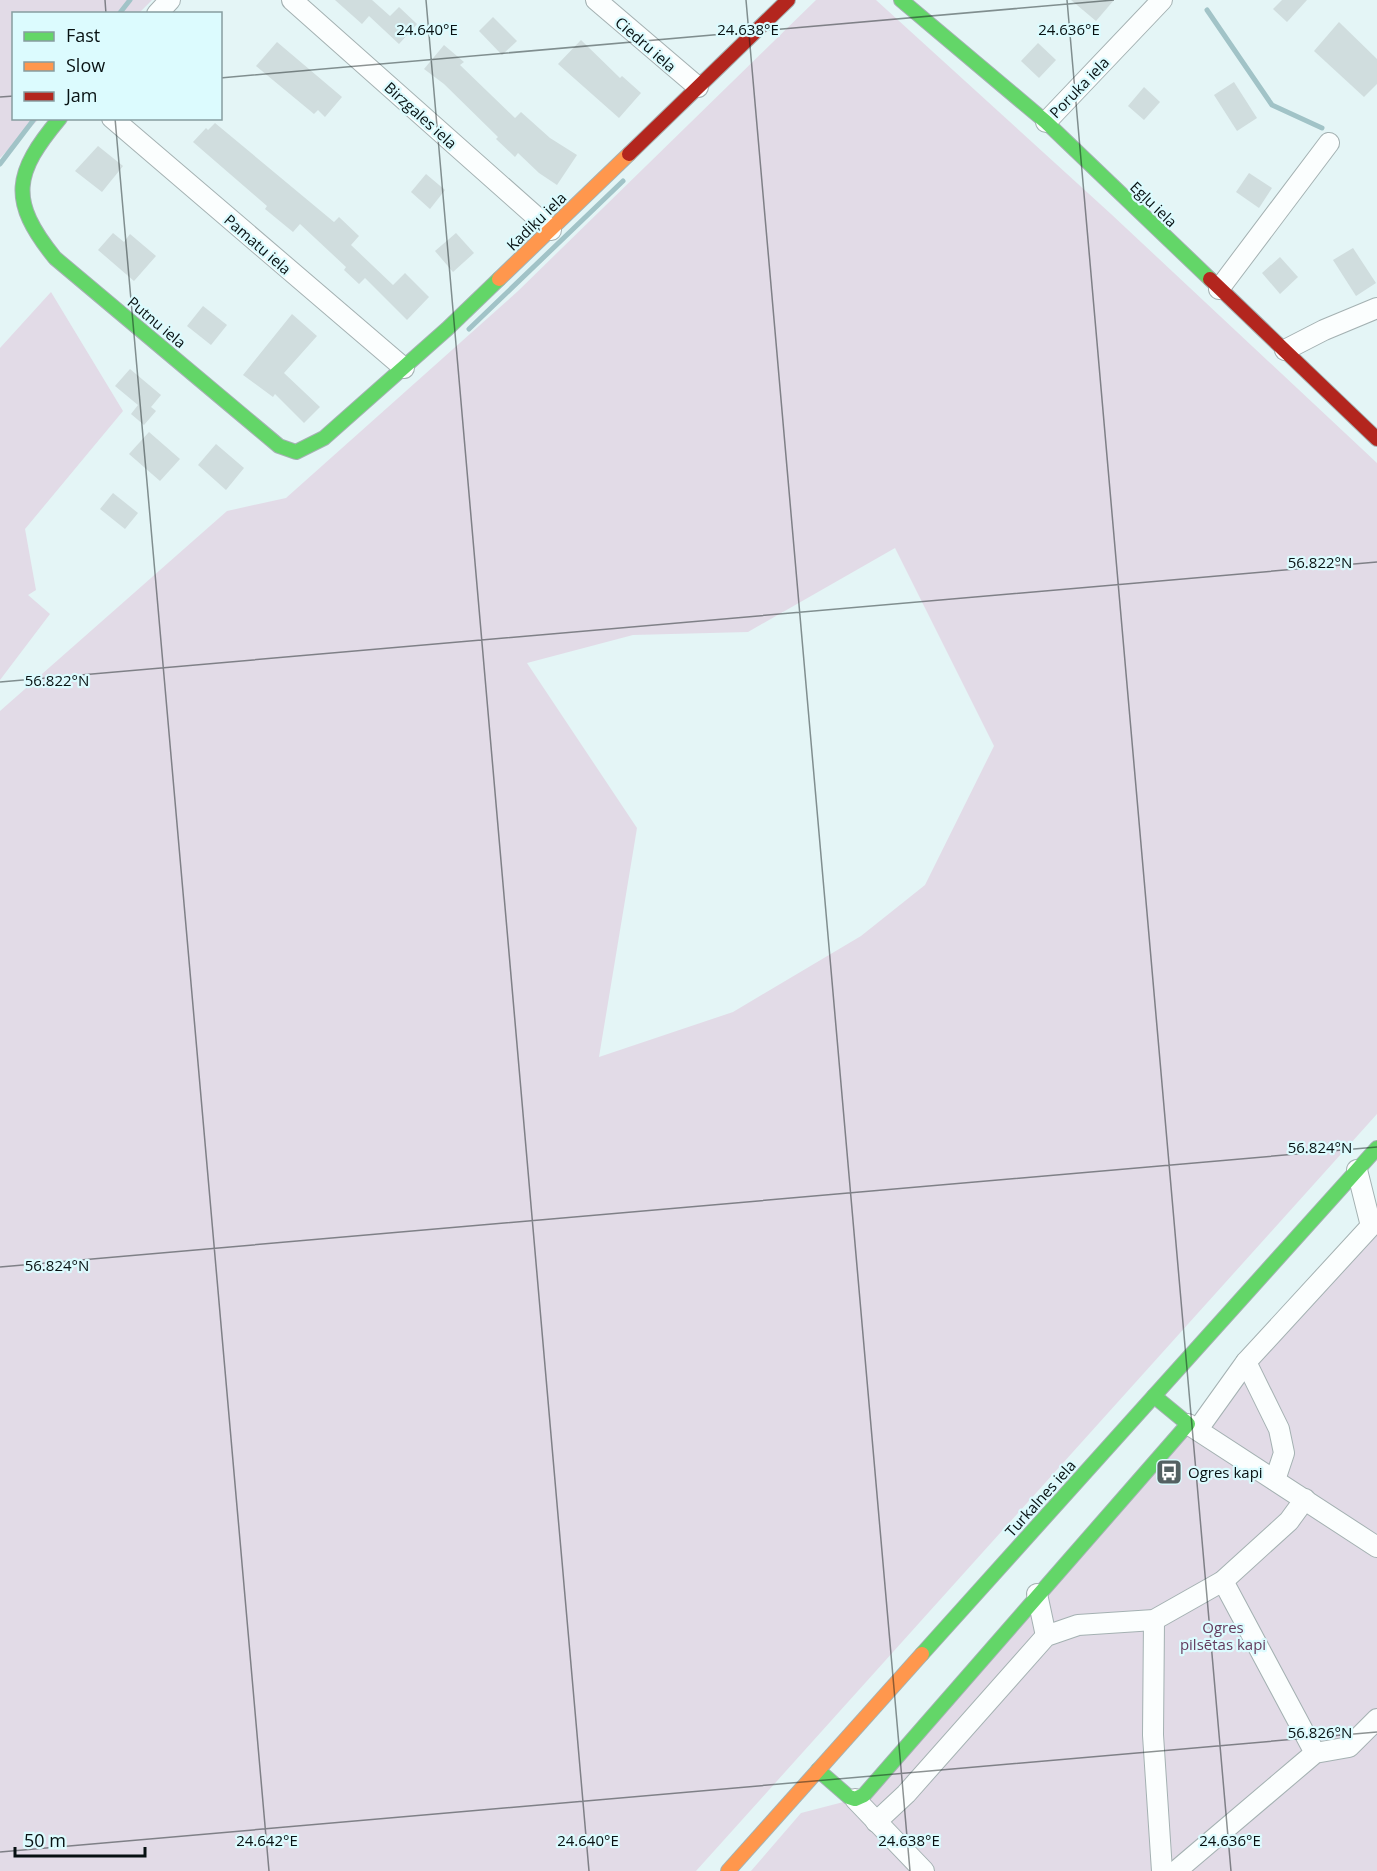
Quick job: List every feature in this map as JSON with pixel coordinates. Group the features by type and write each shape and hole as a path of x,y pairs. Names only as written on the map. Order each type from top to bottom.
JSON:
{"street":[{"path":"159,12 170,0"},
{"name":"Birzgales iela","path":"292,0 551,230"},
{"name":"Ciedru iela","path":"596,0 698,87"},
{"name":"Kadiķu iela","path":"296,452 324,438 404,368 551,230 788,0"},
{"name":"Egļu iela","path":"901,0 1046,122 1377,440"},
{"name":"Poruka iela","path":"1046,122 1162,0"},
{"name":"Putnu iela","path":"59,120 31,157 20,197 31,228 55,258 279,446 296,452"},
{"name":"Pamatu iela","path":"114,120 404,368"},
{"path":"1219,289 1329,143"},
{"path":"1285,350 1324,330 1377,308"},
{"name":"Turkalnes iela","path":"728,1871 1377,1148"},
{"path":"855,1799 864,1795 1037,1594 1193,1426 1246,1362 1374,1227 1357,1170"},
{"path":"1246,1362 1280,1429 1284,1453 1275,1479"},
{"path":"1154,1396 1193,1426 1377,1547"},
{"path":"876,1822 906,1794 1046,1636 1078,1625 1154,1620 1223,1581 1289,1521 1305,1499"},
{"path":"1223,1581 1315,1753"},
{"path":"1037,1594 1046,1636"},
{"path":"1154,1620 1153,1735 1164,1870"},
{"path":"1164,1870 1315,1753 1349,1747 1377,1719"},
{"path":"818,1770 855,1799 924,1871"}],"green space":[{"path":"0,0 152,0 140,12 12,12 12,120 38,120 0,158"},
{"path":"816,0 876,0 1111,214 1377,463 1377,1114 696,1871 0,1871 0,711 227,511 286,498 518,291","holes":["895,548 994,746 925,885 861,936 733,1012 599,1057 637,828 527,663 633,635 748,632"]},
{"path":"51,292 123,411 25,529 36,590 28,595 50,614 0,680 0,348"},
{"name":"Ogres pilsētas kapi","path":"1377,1221 1377,1871 751,1871 801,1813 855,1799"}],"building":[{"path":"335,0 372,0 390,16 399,7 417,24 399,44 369,16 362,24"},
{"path":"1071,0 1114,0 1096,21"},
{"path":"1282,0 1307,0 1287,22 1273,9"},
{"path":"493,17 517,41 502,55 479,31"},
{"path":"1339,22 1377,59 1377,84 1364,97 1314,51"},
{"path":"581,40 620,78 622,76 641,93 619,118 558,64"},
{"path":"277,42 342,97 325,117 318,110 314,114 256,66"},
{"path":"1038,43 1056,60 1039,78 1021,61"},
{"path":"444,45 464,62 460,65 515,118 521,112 550,138 577,155 557,185 539,173 518,153 515,157 444,84 424,69"},
{"path":"1234,82 1257,118 1237,131 1214,95"},
{"path":"1144,87 1160,102 1144,120 1128,106"},
{"path":"215,123 334,222 339,217 359,236 351,245 393,285 405,273 429,297 407,320 365,278 359,284 344,270 346,267 300,224 293,232 265,209 267,206 193,142 206,128 208,130"},
{"path":"98,146 123,166 102,192 75,171"},
{"path":"1249,173 1272,188 1259,208 1236,192"},
{"path":"426,174 445,190 430,209 411,192"},
{"path":"113,233 124,242 130,234 156,256 134,281 98,250"},
{"path":"456,233 474,253 453,272 435,251"},
{"path":"1353,248 1376,283 1356,296 1333,260"},
{"path":"1280,257 1298,277 1280,294 1262,273"},
{"path":"203,306 227,325 211,345 187,326"},
{"path":"292,314 317,336 284,373 320,407 304,423 275,394 273,397 243,375"},
{"path":"130,369 161,395 151,407 156,411 144,425 131,414 138,405 115,386"},
{"path":"149,432 180,459 160,481 129,454"},
{"path":"216,444 244,468 226,490 198,465"},
{"path":"113,493 138,513 125,529 100,509"}],"waterway":[{"path":"121,12 130,0"},
{"path":"1207,10 1272,105 1322,128"},
{"path":"0,164 33,120"},
{"path":"469,329 623,181"}],"traffic: fast":[{"path":"901,0 1046,122 1210,279"},
{"path":"58,120 33,155 26,171 23,187 24,203 29,219 40,238 55,258 279,446 296,452 324,438 447,329 499,279"},
{"path":"922,1654 1377,1148"},
{"path":"818,1770 849,1797 855,1799 864,1795 1188,1424 1154,1396"}],"traffic: slow":[{"path":"499,279 629,154"},
{"path":"728,1871 922,1654"}],"traffic: jam":[{"path":"629,154 788,0"},
{"path":"1210,279 1377,439"}],"place":[{"name":"Ogres kapi","path":"1169,1472"}]}
